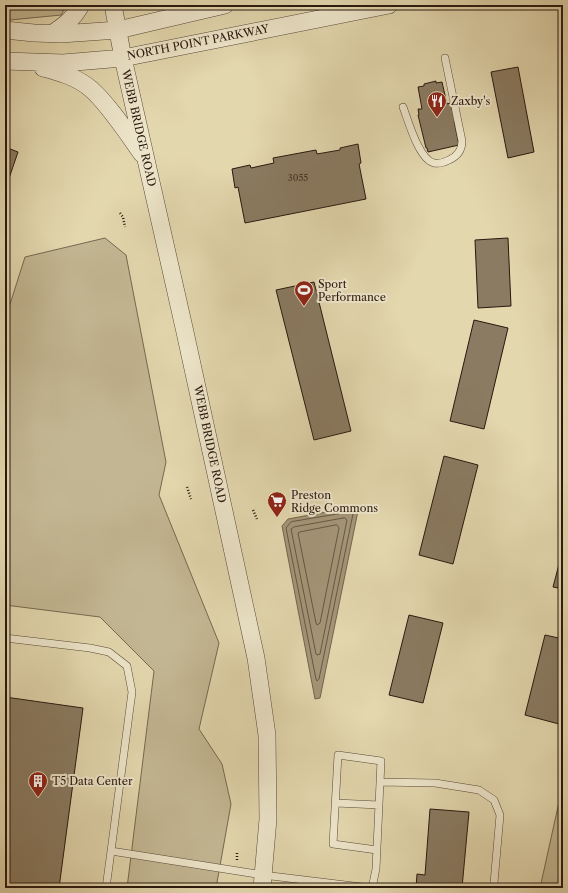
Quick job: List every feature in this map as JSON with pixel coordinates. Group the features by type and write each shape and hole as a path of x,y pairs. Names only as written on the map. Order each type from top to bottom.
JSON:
{"street":[{"path":"53,33 67,24 76,15 81,5"},
{"name":"WEBB BRIDGE ROAD","path":"113,5 123,58 256,658 267,736 268,820 263,882"},
{"path":"5,30 34,33 118,30 224,5"},
{"name":"NORTH POINT PARKWAY","path":"5,61 28,63 63,63 123,58 389,5"},
{"path":"28,63 75,79 90,88 114,115 146,159"}],"lane":[{"path":"403,107 419,148 425,158 435,164 441,163 451,160 460,152 462,141 445,58"},
{"path":"5,638 90,648 110,652 128,666 132,692 106,888"},
{"path":"110,851 263,882 371,888 376,869 377,850 378,805 381,761 338,755 333,844 377,850"},
{"path":"380,782 435,783 479,790 494,800 500,815 494,883"},
{"path":"336,802 378,805"}],"path":[{"path":"120,213 123,217 125,228"},
{"path":"187,487 191,499"},
{"path":"253,510 257,519"},
{"path":"237,852 237,861"}],"shaded area":[{"path":"5,5 67,5 61,15 10,20 5,19"},
{"path":"105,238 126,255 166,462 159,495 219,643 199,729 222,764 231,804 216,888 127,888 154,671 100,617 5,605 5,320 25,257"},
{"path":"563,784 563,888 540,888"}],"water":[{"path":"359,506 320,698 315,699 282,526 288,519"}],"building":[{"path":"518,67 534,152 508,158 491,72"},
{"name":"Zaxby's","path":"436,81 436,83 442,82 447,104 450,103 452,110 454,110 456,121 454,121 459,145 428,152 418,115 418,109 422,109 418,87"},
{"path":"358,144 361,163 359,164 366,199 245,223 238,187 235,188 232,169 250,165 251,168 274,163 273,158 316,150 317,154 340,150 340,148"},
{"path":"5,147 18,152 5,190"},
{"path":"508,238 511,306 478,308 475,240"},
{"path":"314,282 351,431 314,440 276,290"},
{"path":"474,320 508,328 484,429 450,421"},
{"path":"444,456 478,465 453,564 419,555"},
{"path":"563,549 563,589 553,587"},
{"path":"409,615 443,623 423,703 389,695"},
{"path":"545,635 563,639 563,709 559,724 525,715"},
{"name":"T5 Data Center","path":"5,697 83,708 59,888 5,888"},
{"path":"430,809 469,812 462,888 416,888 417,874 425,875"}],"place":[{"name":"Zaxby's","path":"437,118"},
{"name":"Sport Performance","path":"304,307"},
{"name":"Preston Ridge Commons","path":"277,518"},
{"name":"T5 Data Center","path":"38,798"}]}
